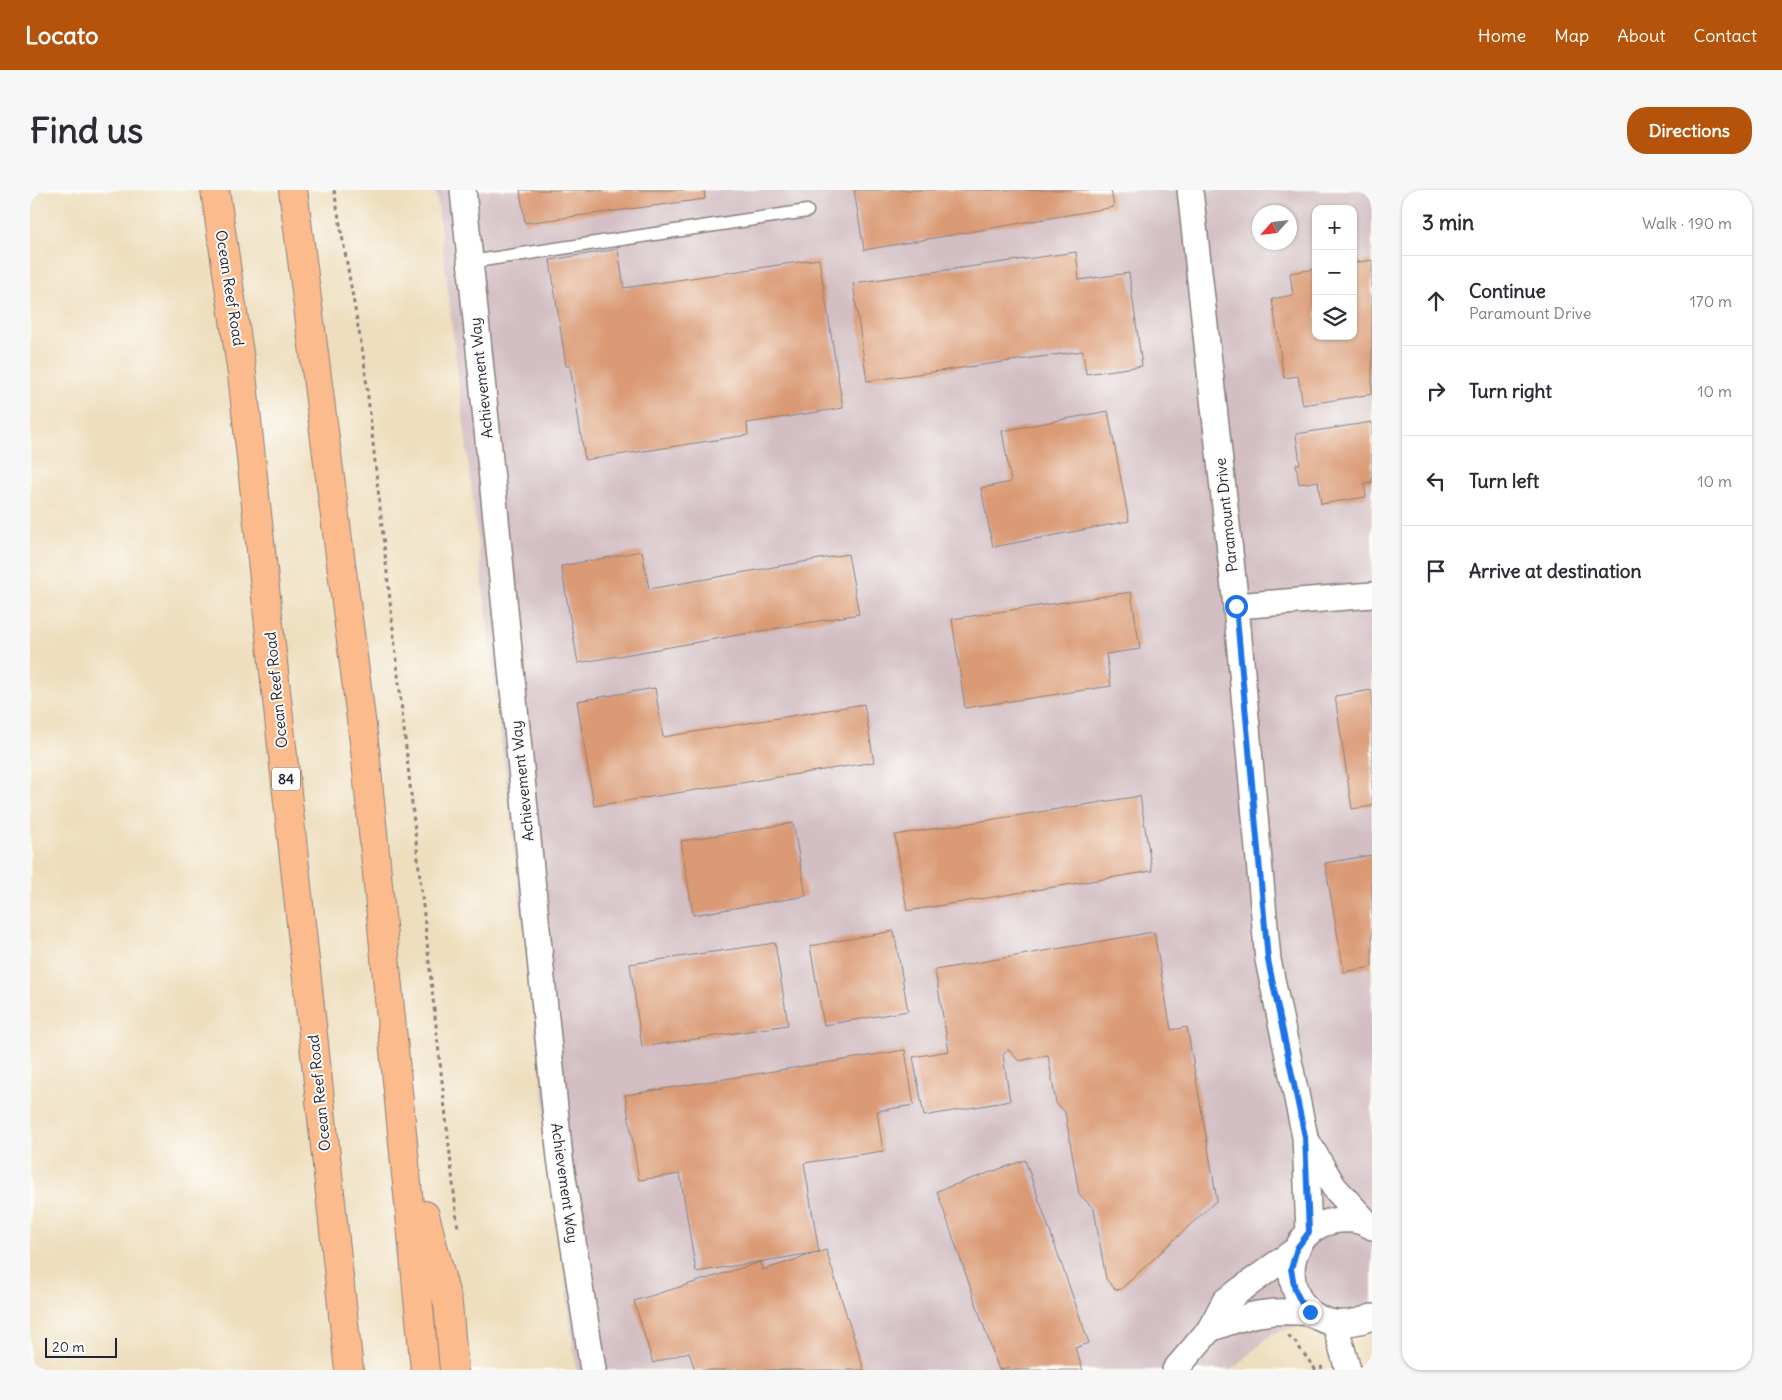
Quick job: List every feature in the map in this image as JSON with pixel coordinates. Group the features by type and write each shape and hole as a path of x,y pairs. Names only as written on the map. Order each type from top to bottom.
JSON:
{"main road":[{"name":"Ocean Reef Road","path":"215,190 242,374 349,1370"},
{"path":"293,190 365,750 404,1134 425,1370"},
{"path":"404,1134 448,1304 454,1370"}],"street":[{"name":"Achievement Way","path":"463,190 560,1158 593,1370"},
{"name":"Paramount Drive","path":"1190,190 1236,606 1268,960 1305,1137 1303,1240 1291,1269 1295,1290 1301,1302 1310,1312"},
{"path":"1236,606 1372,595"},
{"name":"Paramount Drive","path":"1305,1137 1334,1187 1370,1226"},
{"path":"1175,1370 1210,1329 1225,1301 1328,1221 1348,1219 1370,1226"},
{"path":"1210,1329 1247,1315 1279,1310 1310,1312 1335,1324 1354,1324 1372,1317"},
{"path":"1335,1324 1347,1366"}],"lane":[{"path":"470,262 808,211"}],"path":[{"path":"334,190 364,360 458,1231"},
{"path":"1280,1331 1296,1343 1315,1369 1347,1366"}],"shaded area":[{"path":"436,190 1372,190 1372,1306 1273,1333 1232,1370 576,1370"}],"building":[{"path":"520,190 704,190 705,199 525,223"},
{"path":"854,190 1111,190 1114,207 864,250"},
{"path":"618,249 624,288 819,259 843,408 747,423 748,435 585,460 570,366 566,366 550,260"},
{"path":"1076,252 1079,280 1129,273 1142,366 1086,374 1083,351 867,381 853,283"},
{"path":"1372,260 1372,394 1303,405 1298,376 1284,378 1272,299 1293,295 1290,273 1312,270 1312,340 1357,340 1357,262"},
{"path":"1108,411 1129,521 993,547 981,488 1011,482 1002,431"},
{"path":"1372,422 1372,482 1364,483 1366,497 1321,504 1318,481 1299,484 1296,464 1300,464 1296,434"},
{"path":"642,551 649,589 848,554 859,614 578,663 561,566"},
{"path":"1131,592 1140,649 1106,654 1111,686 965,708 952,619"},
{"path":"655,688 663,737 864,704 874,762 594,806 577,701"},
{"path":"1372,690 1372,806 1352,809 1335,696"},
{"path":"1140,796 1152,871 907,911 895,835"},
{"path":"793,823 806,896 693,915 681,841"},
{"path":"1372,855 1372,967 1344,972 1325,863"},
{"path":"894,931 908,1011 824,1025 810,946"},
{"path":"1154,932 1171,1030 1187,1027 1217,1200 1121,1289 1116,1290 1106,1279 1094,1209 1079,1194 1065,1112 1056,1103 1048,1055 1019,1061 1008,1049 1003,1055 1010,1101 924,1116 913,1057 949,1051 935,970"},
{"path":"775,943 788,1025 642,1047 630,964"},
{"path":"905,1050 914,1105 877,1111 883,1151 804,1163 819,1252 696,1272 680,1174 639,1180 625,1095"},
{"path":"1025,1160 1089,1343 1075,1348 1083,1370 1010,1370 1009,1367 999,1370 937,1191"},
{"path":"826,1250 864,1370 695,1370 689,1352 653,1363 634,1301 761,1262 763,1270"}],"route":[{"path":"1236,606 1268,960 1305,1137 1309,1232 1297,1248 1291,1269 1295,1290 1301,1302 1310,1312"}]}
